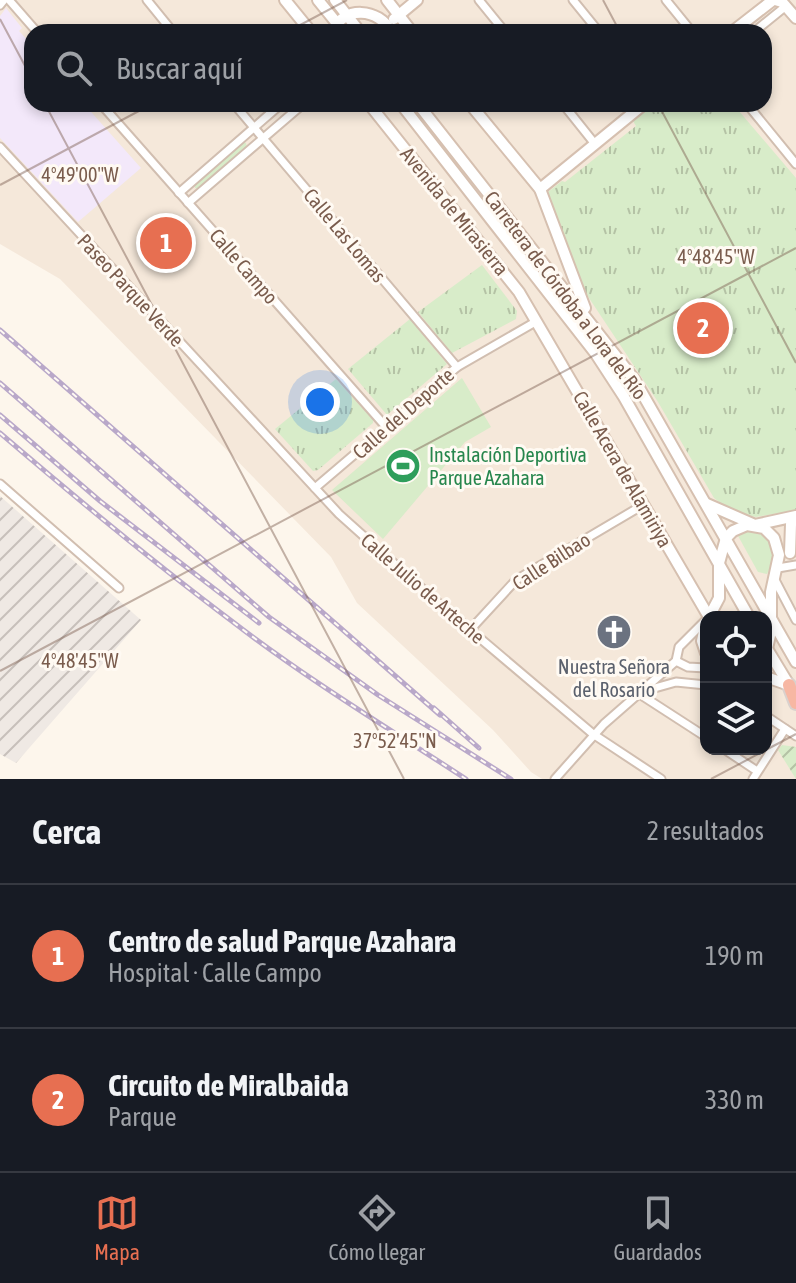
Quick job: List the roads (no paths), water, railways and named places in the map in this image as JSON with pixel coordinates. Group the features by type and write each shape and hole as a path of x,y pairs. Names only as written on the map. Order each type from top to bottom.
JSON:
{"highway":[{"path":"789,685 796,703"}],"street":[{"path":"147,0 166,24"},
{"path":"285,0 304,24"},
{"path":"318,0 333,24"},
{"path":"335,0 354,24"},
{"path":"387,0 405,24"},
{"path":"392,24 417,0"},
{"path":"479,0 498,24"},
{"path":"573,0 592,24"},
{"path":"666,0 686,24"},
{"path":"4,2 28,24"},
{"path":"772,2 796,18"},
{"path":"743,24 772,2"},
{"path":"759,24 772,2"},
{"path":"338,24 347,14 361,12 377,16 385,24"},
{"name":"Calle Campo","path":"108,112 387,428"},
{"name":"Calle Las Lomas","path":"241,112 457,367"},
{"path":"179,193 272,112"},
{"path":"188,203 294,112"},
{"name":"Avenida de Mirasierra","path":"375,112 490,255 537,321"},
{"name":"Carretera de Córdoba a Lora del Río","path":"407,112 596,354 624,397 746,611"},
{"name":"Carretera de Córdoba a Lora del Río","path":"424,112 639,388 767,611"},
{"path":"477,112 540,189 589,320"},
{"path":"569,112 595,144"},
{"path":"540,189 634,112"},
{"path":"754,112 796,164"},
{"name":"Paseo Parque Verde","path":"0,147 263,432"},
{"name":"Calle del Deporte","path":"315,488 457,367 537,321"},
{"name":"Calle Acera de Alamiriya","path":"537,321 704,611"},
{"name":"Calle Julio de Arteche","path":"263,432 371,544 593,734 661,779"},
{"path":"0,484 119,588"},
{"path":"706,503 767,530 774,538 779,550 772,611"},
{"name":"Calle Bilbao","path":"470,630 516,580 643,505"},
{"path":"712,611 719,598 719,563 726,538 738,528 795,524 793,550 796,565 776,573"},
{"path":"776,573 793,550"},
{"path":"776,573 796,620"},
{"name":"Carretera de Córdoba a Lora del Río","path":"772,620 796,662"},
{"path":"555,779 593,734 676,661 679,647 700,626"},
{"path":"772,658 789,685"},
{"path":"676,661 688,667 700,668"},
{"path":"772,679 789,685"},
{"path":"638,693 676,682 700,684"},
{"path":"638,693 700,733"},
{"path":"772,720 796,736"},
{"path":"753,779 785,729"},
{"path":"733,755 757,771"}],"railway":[{"path":"0,330 440,715"},
{"path":"0,383 269,617 378,695 511,779"},
{"path":"0,415 100,501 259,623"},
{"path":"0,433 144,553 261,643 466,779"},
{"path":"434,708 479,748"}],"place":[{"name":"Centro de salud Parque Azahara","path":"166,243"},
{"name":"Circuito de Miralbaida","path":"703,328"},
{"name":"Instalación Deportiva Parque Azahara","path":"403,466"},
{"name":"Nuestra Señora del Rosario","path":"614,632"}]}
